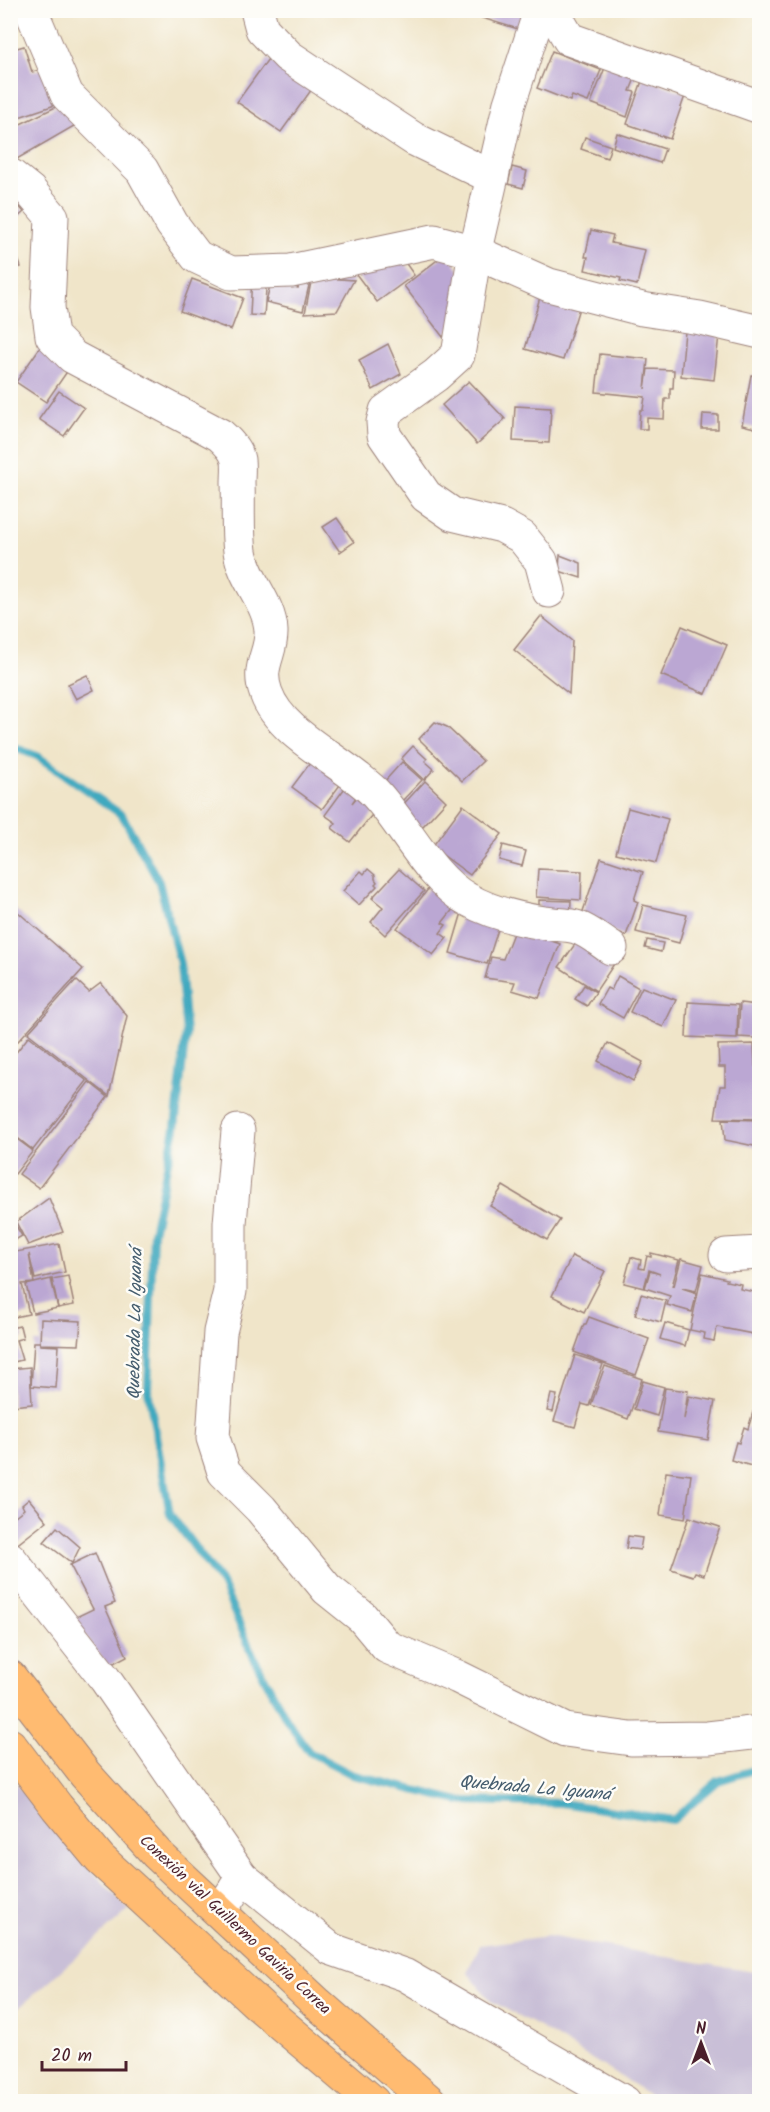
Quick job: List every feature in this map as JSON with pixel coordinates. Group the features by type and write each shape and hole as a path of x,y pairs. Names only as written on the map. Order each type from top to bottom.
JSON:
{"highway":[{"name":"Conexión vial Guillermo Gaviria Correa","path":"10,1677 85,1774 157,1854 318,2004 430,2102"},
{"path":"10,1745 100,1859 260,2006 373,2102"}],"street":[{"path":"31,10 67,95 142,170 172,224 197,257 231,273 291,271 434,241 475,252 549,285 642,309 700,318 759,332"},
{"path":"58,10 59,80"},
{"path":"257,10 262,28 288,56 414,139 492,177"},
{"path":"540,10 508,105 475,252 458,355 436,375 386,411 383,422 384,435 426,496 452,514 502,526 522,537 541,561 549,591"},
{"path":"552,10 569,39 759,107"},
{"path":"10,175 30,191 51,217 48,307 52,336 73,357 220,435 231,446 238,460 240,552 244,567 270,620 272,634 262,668 262,680 267,695 285,724 373,792 390,810 442,879 465,899 520,919 573,926 610,948"},
{"path":"238,1131 230,1222 230,1291 220,1332 213,1438 224,1472 261,1509 327,1589 362,1617 387,1647 458,1677 565,1731 631,1739 708,1738 759,1732"},
{"path":"726,1255 759,1253"},
{"path":"10,1558 105,1679 242,1877 331,1949 405,1975 625,2102"},
{"path":"220,1912 242,1877"}],"shaded area":[{"path":"10,1776 82,1860 129,1910 11,2015"},
{"path":"548,1936 759,1973 759,2101 660,2101 541,2028 491,2001 467,1972 480,1945"}],"building":[{"path":"484,10 523,10 518,29 482,18"},
{"path":"24,46 32,72 43,69 55,105 10,120 10,50"},
{"path":"552,51 601,70 588,102 572,96 570,101 537,88"},
{"path":"268,59 312,89 281,132 237,102"},
{"path":"608,60 638,71 630,91 635,92 627,117 591,103"},
{"path":"643,78 686,93 670,139 627,124"},
{"path":"64,103 74,126 10,163 10,129"},
{"path":"617,133 665,149 660,163 613,147"},
{"path":"585,137 611,146 607,158 581,149"},
{"path":"512,167 527,171 523,188 508,184"},
{"path":"10,196 24,212 10,224"},
{"path":"591,230 613,235 611,243 645,250 637,285 620,281 621,278 585,270 588,257 585,257"},
{"path":"10,244 13,244 21,267 10,270"},
{"path":"449,251 465,281 455,322 443,337 404,286"},
{"path":"402,258 414,275 377,302 353,270"},
{"path":"252,275 267,276 264,316 250,315"},
{"path":"312,277 354,280 337,311 305,313"},
{"path":"192,279 243,298 231,330 180,311"},
{"path":"300,279 310,281 303,311 266,302 271,281 298,288"},
{"path":"540,297 579,308 563,360 525,349"},
{"path":"685,331 719,335 714,380 681,376"},
{"path":"43,343 73,363 46,402 16,382"},
{"path":"388,344 401,374 373,390 359,360"},
{"path":"600,354 648,359 645,389 648,369 674,370 670,399 665,399 664,419 647,418 647,429 639,429 640,410 643,410 645,397 596,392"},
{"path":"751,375 759,376 759,429 742,425"},
{"path":"469,381 505,419 477,444 442,405"},
{"path":"59,391 84,408 64,436 39,419"},
{"path":"515,406 551,408 549,443 513,441"},
{"path":"703,414 718,415 718,429 702,429"},
{"path":"337,518 354,542 340,552 323,527"},
{"path":"560,555 581,563 581,578 559,571"},
{"path":"541,616 572,641 569,694 514,650"},
{"path":"682,626 727,645 706,694 661,675"},
{"path":"87,675 94,690 76,699 68,684"},
{"path":"435,722 447,727 483,761 462,781 419,739"},
{"path":"413,746 434,769 424,780 401,759"},
{"path":"313,759 343,781 322,809 292,787"},
{"path":"402,762 422,780 402,801 383,783"},
{"path":"425,781 446,801 423,826 418,828 398,810"},
{"path":"347,785 359,793 352,803 362,791 380,805 350,842 332,828 336,823 325,815"},
{"path":"463,805 502,834 470,875 432,847"},
{"path":"628,808 668,819 656,863 616,853"},
{"path":"503,845 526,851 522,866 499,860"},
{"path":"601,858 643,872 634,900 638,902 626,936 580,920"},
{"path":"368,869 375,875 377,886 359,905 343,891 361,871 364,874"},
{"path":"399,869 424,891 385,935 371,922 383,907 372,898"},
{"path":"538,869 582,871 581,900 536,897"},
{"path":"429,888 454,908 442,923 446,925 440,933 447,938 433,955 397,928"},
{"path":"539,900 571,901 570,921 539,920"},
{"path":"10,905 83,969 10,1050"},
{"path":"643,905 687,915 679,943 636,932"},
{"path":"463,909 501,920 487,964 450,953"},
{"path":"515,928 560,944 539,998 512,990 515,982 485,978 491,957 503,959"},
{"path":"580,937 616,961 596,991 559,967"},
{"path":"647,940 663,943 661,952 645,948"},
{"path":"618,976 639,988 623,1018 598,1004 607,988 611,990"},
{"path":"76,980 89,992 101,983 127,1016 109,1096 28,1033"},
{"path":"584,985 596,992 587,1006 575,999"},
{"path":"642,987 676,1000 663,1027 630,1012"},
{"path":"688,1002 738,1005 737,1039 686,1037"},
{"path":"740,1003 757,1005 755,1038 738,1037"},
{"path":"29,1036 87,1081 33,1150 10,1132 10,1060"},
{"path":"608,1043 643,1062 633,1081 598,1061"},
{"path":"754,1044 755,1066 759,1070 759,1119 715,1118 720,1086 725,1086 725,1067 719,1067 718,1045"},
{"path":"89,1082 108,1097 39,1188 19,1174"},
{"path":"723,1119 759,1120 759,1147 725,1140"},
{"path":"10,1134 33,1151 15,1174 10,1170"},
{"path":"503,1186 560,1220 547,1240 490,1206"},
{"path":"49,1198 63,1232 28,1245 16,1222"},
{"path":"10,1216 22,1236 10,1243"},
{"path":"59,1244 65,1272 35,1279 29,1254 34,1283 22,1284 29,1314 10,1318 10,1253"},
{"path":"651,1253 679,1260 672,1286 674,1286 681,1259 703,1265 696,1291 682,1288 697,1293 692,1312 667,1305 670,1296 645,1288 650,1271 660,1274 649,1270 644,1288 624,1283 631,1257 641,1260 639,1268 644,1269 647,1256 651,1257"},
{"path":"572,1256 605,1271 584,1312 552,1296"},
{"path":"702,1273 727,1279 726,1281 741,1284 740,1289 759,1293 758,1335 717,1327 714,1341 704,1339 705,1333 690,1330"},
{"path":"68,1276 74,1305 58,1308 52,1279"},
{"path":"51,1279 58,1308 33,1313 26,1285"},
{"path":"641,1294 666,1301 661,1322 635,1315"},
{"path":"589,1317 649,1339 636,1375 574,1352 584,1324"},
{"path":"41,1319 81,1321 79,1345 40,1344"},
{"path":"665,1323 689,1330 685,1346 660,1339"},
{"path":"20,1326 23,1338 16,1340 22,1360 10,1363 10,1328"},
{"path":"34,1342 40,1342 40,1345 59,1346 56,1388 31,1386"},
{"path":"575,1355 603,1364 589,1406 582,1404 575,1427 554,1421"},
{"path":"605,1366 642,1379 628,1419 591,1405"},
{"path":"30,1367 32,1404 12,1406 10,1369"},
{"path":"643,1381 664,1387 657,1416 634,1409"},
{"path":"665,1388 688,1391 684,1419 689,1396 715,1401 708,1440 658,1432"},
{"path":"551,1394 557,1395 553,1412 547,1411"},
{"path":"753,1412 759,1414 759,1459 757,1458 755,1467 731,1460 736,1442 739,1443 744,1427 748,1429"},
{"path":"666,1472 691,1475 685,1519 660,1515"},
{"path":"29,1499 47,1521 15,1546 10,1541 10,1526 14,1524 10,1520 24,1509 22,1505"},
{"path":"689,1517 720,1527 704,1575 695,1572 693,1576 671,1569"},
{"path":"57,1527 80,1547 72,1563 44,1542"},
{"path":"628,1536 642,1538 640,1550 626,1548"},
{"path":"95,1553 115,1603 105,1607 127,1656 108,1666 72,1619 93,1609 70,1565"}],"waterway":[{"name":"Quebrada La Iguaná","path":"10,746 37,756 122,815 159,882 180,964 186,1033 175,1128 153,1233 148,1390 170,1514 222,1584 255,1660 287,1720 309,1752 353,1775 459,1801 561,1803 673,1820 718,1781 760,1768"}]}
